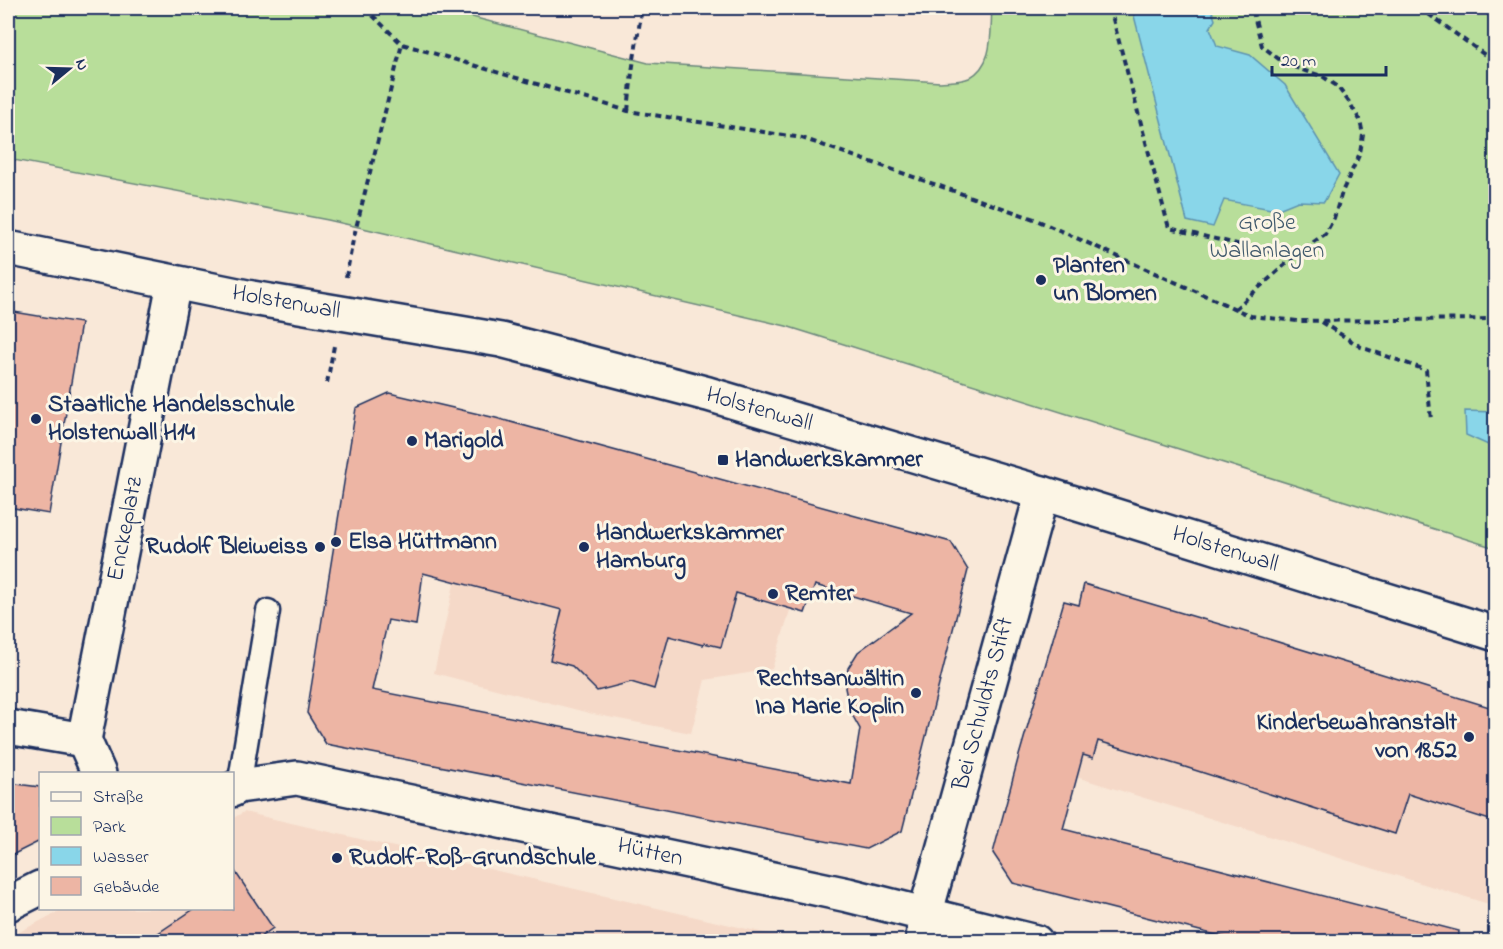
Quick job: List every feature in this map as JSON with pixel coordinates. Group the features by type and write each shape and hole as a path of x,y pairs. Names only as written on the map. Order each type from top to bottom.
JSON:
{"street":[{"name":"Holstenwall","path":"8,248 252,298 501,340 728,400 1042,493 1496,634"},
{"name":"Enckeplatz","path":"84,740 174,283"},
{"name":"Bei Schuldts Stift","path":"924,928 1042,493"},
{"path":"8,727 84,740 98,772"},
{"name":"Hütten","path":"236,788 297,778 848,895 924,928 1036,942"},
{"path":"8,904 39,888"}],"lane":[{"path":"236,788 268,611"}],"path":[{"path":"365,8 402,44 628,111 802,138 1034,219 1251,316 1297,321 1496,319"},
{"path":"628,111 642,8"},
{"path":"1110,8 1169,228 1270,252 1298,253"},
{"path":"1235,309 1298,253 1324,234 1334,218 1342,192 1360,153 1363,135 1359,120 1337,86 1322,76 1284,63 1262,46 1252,8"},
{"path":"1420,8 1496,63"},
{"path":"356,227 402,44"},
{"path":"1321,321 1362,347 1426,370 1431,420"}],"shaded area":[{"path":"496,418 822,506 772,669 705,680 691,733 593,714 434,673 474,496"},
{"path":"1084,584 1495,709 1495,906 1018,759 1064,601 1079,604"},
{"name":"Rudolf-Roß-Grundschule","path":"244,812 799,941 8,942 8,938 61,910 234,910 234,817"}],"green space":[{"name":"Planten un Blomen","path":"8,8 438,8 648,63 940,82 969,78 983,65 990,47 992,8 1495,8 1495,548 786,326 328,220 8,159"}],"water":[{"path":"1132,8 1211,8 1215,20 1210,28 1217,46 1250,55 1285,85 1339,174 1324,202 1298,201 1276,210 1224,200 1213,227 1187,221"},
{"path":"1465,411 1495,412 1495,448 1466,435"}],"building":[{"name":"Staatliche Handelsschule Holstenwall H14","path":"8,311 81,323 49,514 8,507"},
{"path":"389,393 496,418 951,542 968,570 902,831 866,849 326,744 307,713 356,408","holes":["423,573 562,610 550,660 572,666 597,691 631,682 654,689 669,636 721,647 736,593 805,613 815,585 911,613 858,652 848,668 845,688 850,711 860,729 851,784 372,690 388,620 416,625"]},
{"path":"1084,584 1496,709 1496,822 1408,794 1395,834 1098,741 1093,758 1083,755 1063,829 1459,931 1458,942 1243,942 1013,883 993,853 1064,601 1079,605"},
{"path":"8,783 39,787 39,842 8,857"},
{"path":"234,870 273,928 253,942 145,942 193,910 234,910"}],"place":[{"name":"Planten un Blomen","path":"1041,280"},
{"name":"Staatliche Handelsschule Holstenwall H14","path":"36,419"},
{"name":"Marigold","path":"412,441"},
{"name":"Handwerkskammer","path":"723,460"},
{"name":"Elsa Hüttmann","path":"336,542"},
{"name":"Rudolf Bleiweiss","path":"320,547"},
{"name":"Handwerkskammer Hamburg","path":"584,547"},
{"name":"Remter","path":"773,594"},
{"name":"Rechtsanwältin Ina Marie Koplin","path":"916,693"},
{"name":"Kinderbewahranstalt von 1852","path":"1469,737"},
{"name":"Rudolf-Roß-Grundschule","path":"337,858"}],"park label":[{"name":"Große Wallanlagen","path":"1267,237"}]}
